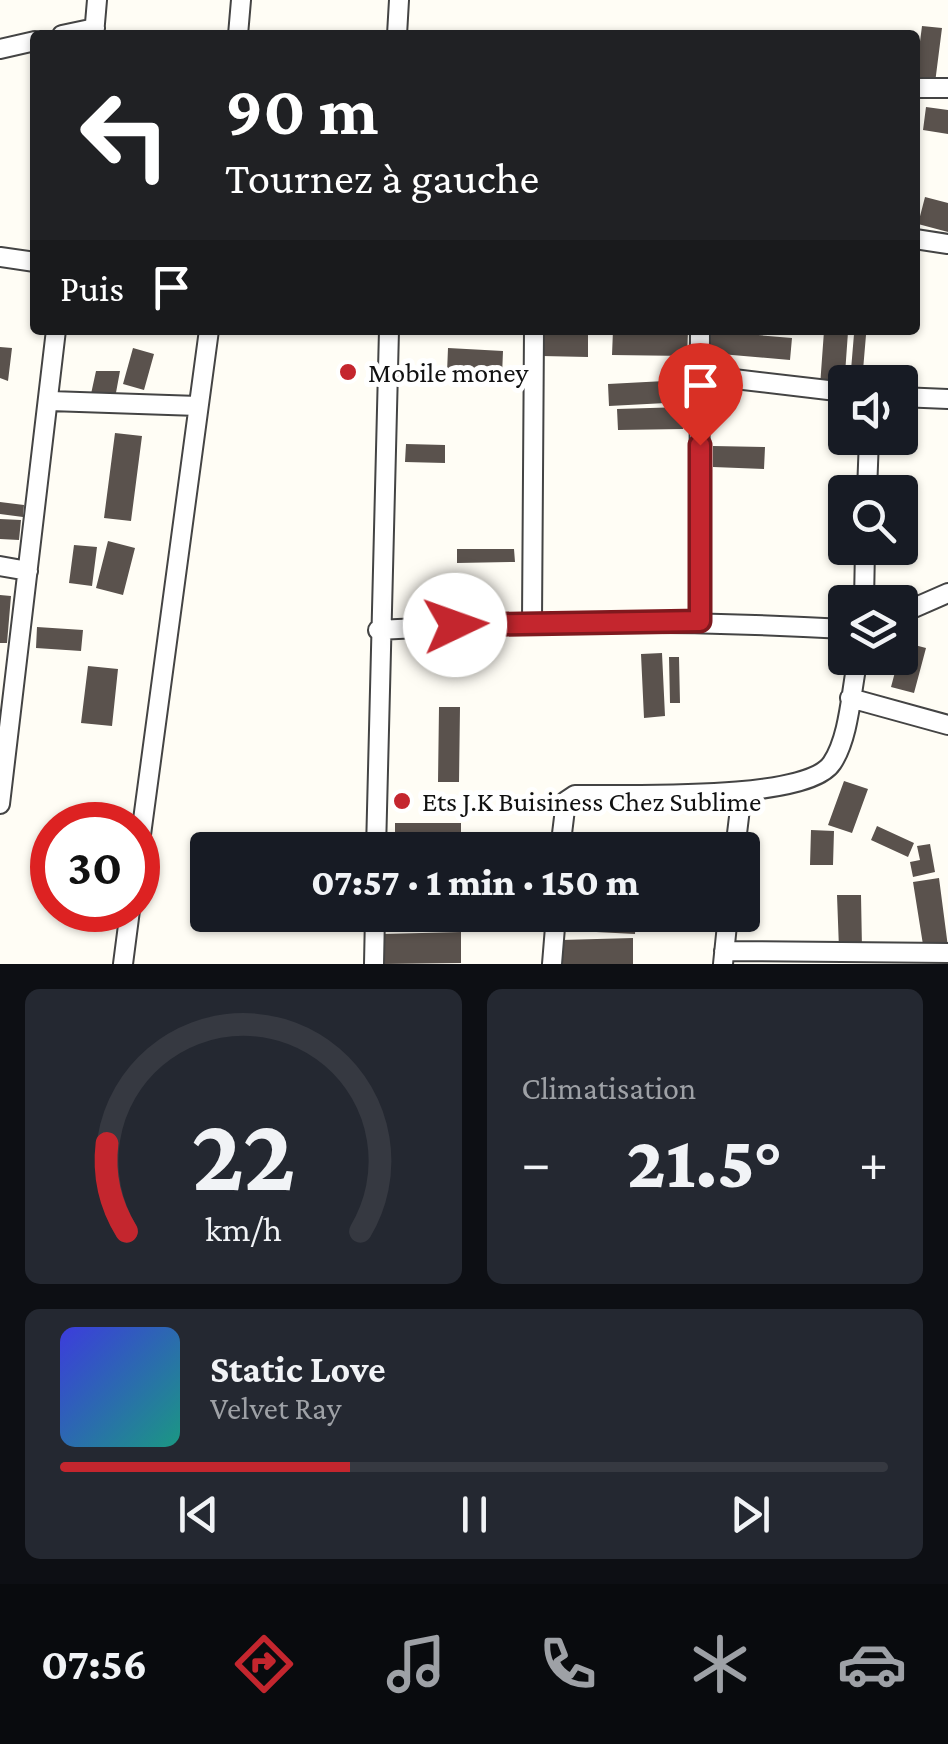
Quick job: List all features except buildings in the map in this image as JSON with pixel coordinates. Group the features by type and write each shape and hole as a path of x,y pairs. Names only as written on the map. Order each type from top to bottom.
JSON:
{"street":[{"path":"94,30 97,0"},
{"path":"238,30 241,0"},
{"path":"397,30 398,0"},
{"path":"0,49 30,42"},
{"path":"920,88 948,88"},
{"path":"920,240 948,244"},
{"path":"0,256 30,261"},
{"path":"0,804 56,335"},
{"path":"145,802 207,335"},
{"path":"376,832 388,335"},
{"path":"532,621 534,335"},
{"path":"700,335 700,621"},
{"path":"700,375 828,390"},
{"path":"918,397 948,399"},
{"path":"50,401 198,406"},
{"path":"0,566 28,571"},
{"path":"918,606 948,593"},
{"path":"378,630 532,621 700,621 828,628"},
{"path":"561,832 566,801 575,795 742,792 811,780 832,764 855,675"},
{"path":"850,698 948,725"},
{"path":"737,832 742,792"},
{"path":"123,964 127,932"},
{"path":"374,964 375,932"},
{"path":"552,964 555,932"},
{"path":"726,932 724,958 948,952"}],"place":[{"name":"Mobile money","path":"348,372"},
{"name":"Ets J.K Buisiness Chez Sublime","path":"402,801"}],"route":[{"path":"455,625 700,621 700,445"}]}
